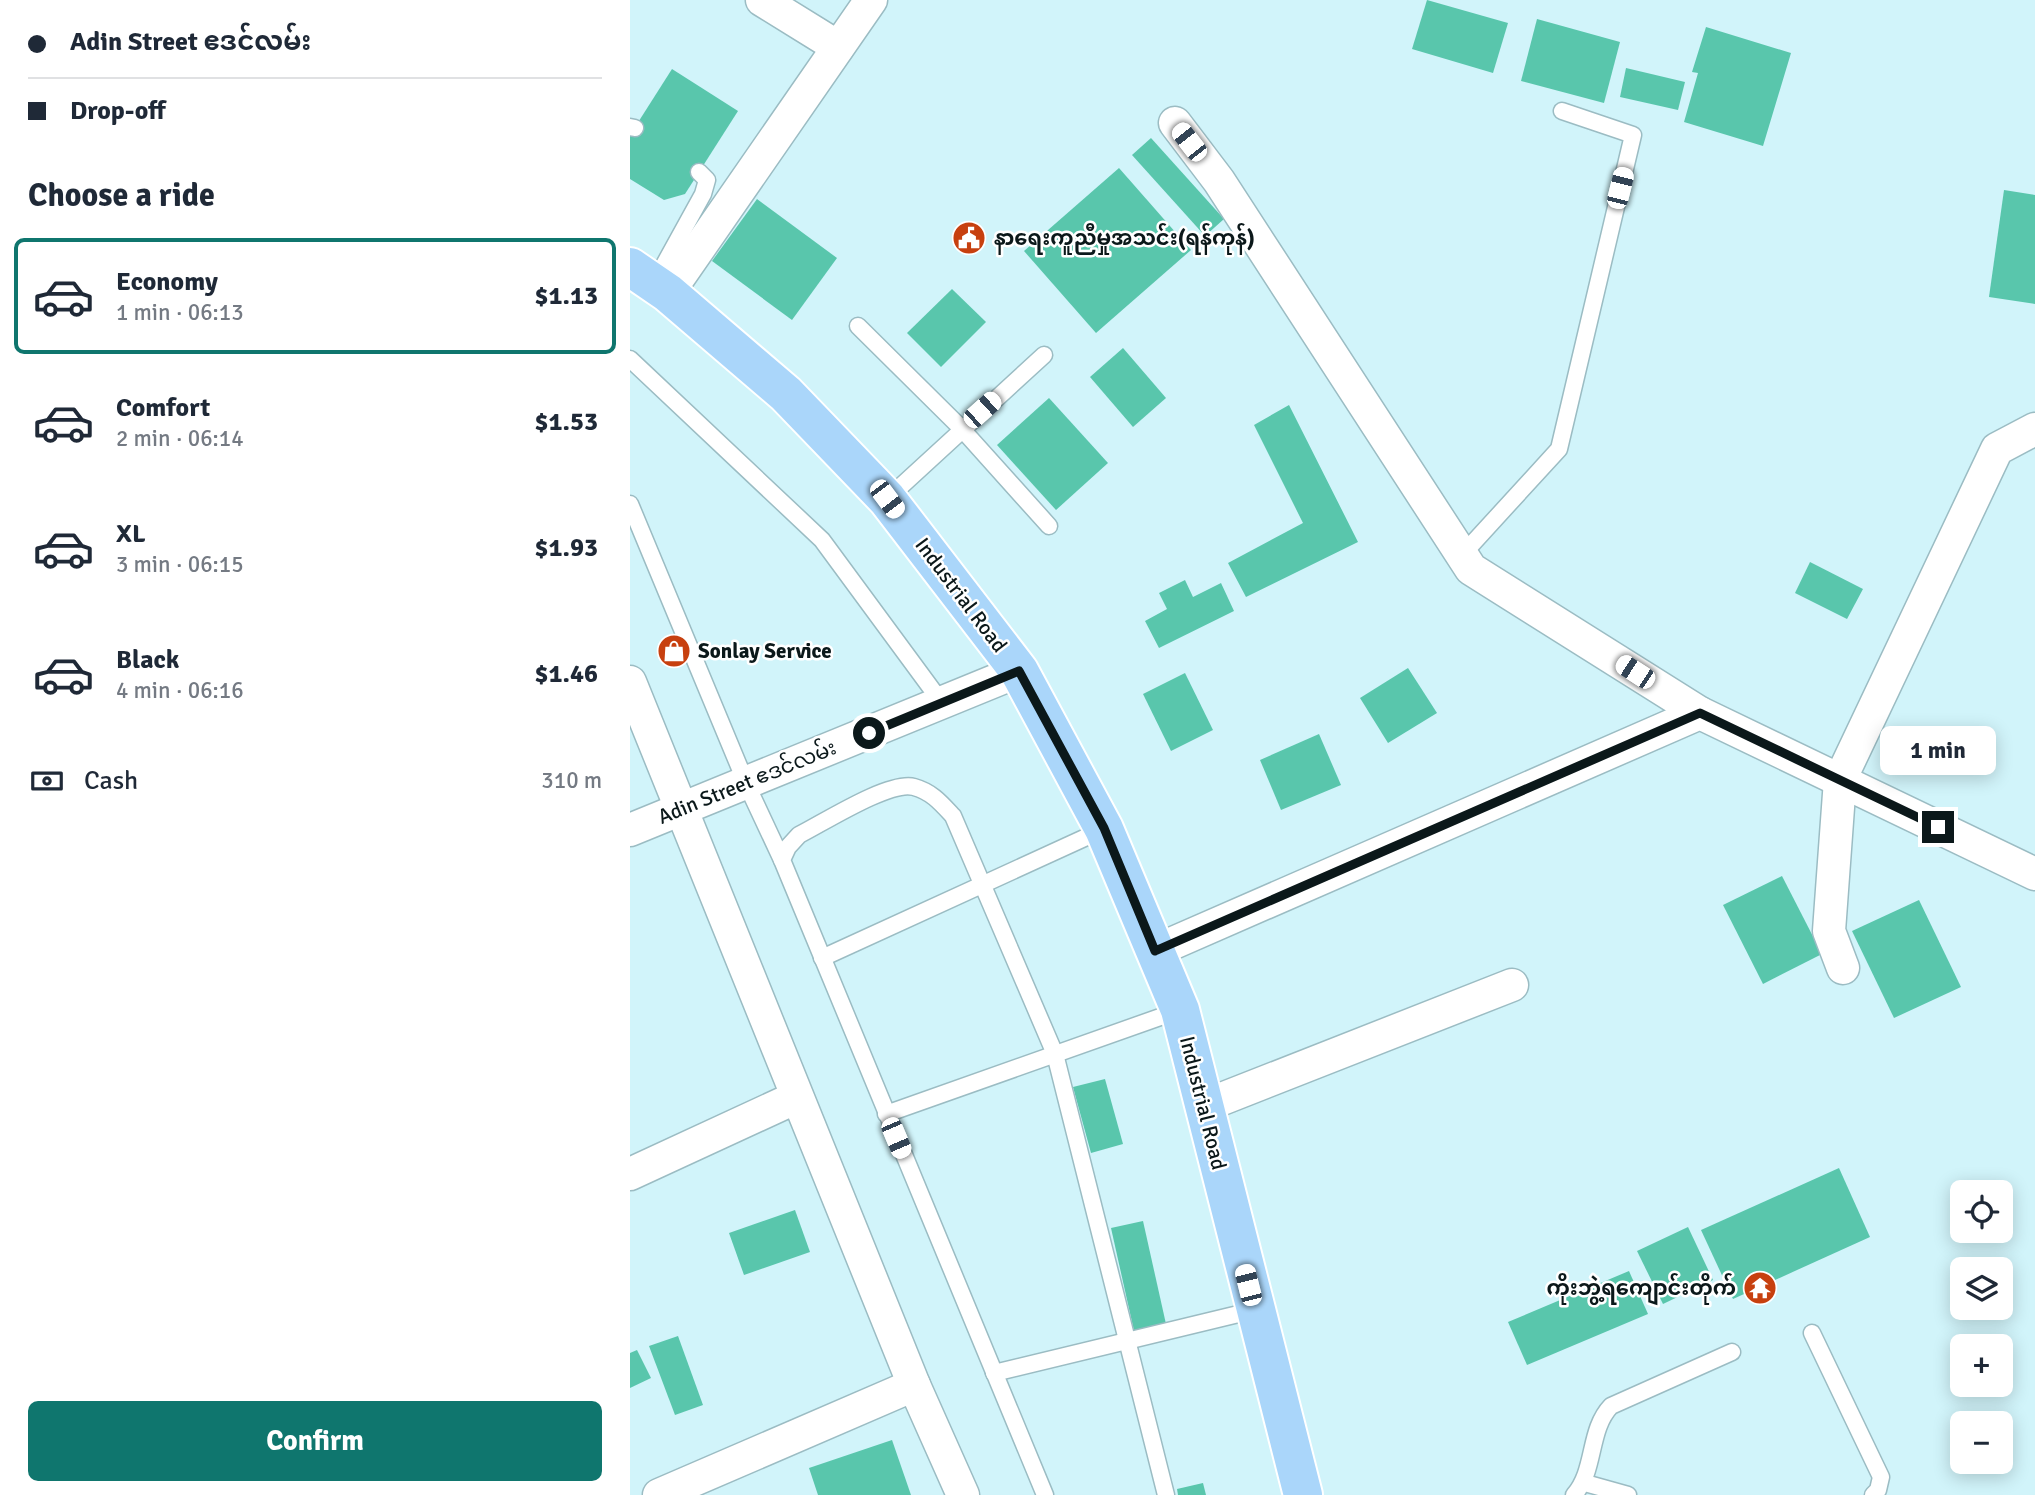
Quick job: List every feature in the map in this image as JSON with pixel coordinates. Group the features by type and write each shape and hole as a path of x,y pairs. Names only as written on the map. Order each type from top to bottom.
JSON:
{"main road":[{"name":"Industrial Road","path":"651,281 786,394 887,499 1019,671 1104,828 1180,1010 1303,1495"}],"street":[{"path":"762,0 838,47"},
{"path":"651,281 838,47 871,0"},
{"path":"1175,123 1219,181 1471,569 1700,713 2035,874"},
{"path":"1843,968 1829,931 1840,780 1997,449 2035,429"},
{"name":"Adin Street ဧဒင်လမ်း","path":"630,830 1019,671"},
{"path":"630,682 914,1385 962,1495"},
{"path":"1155,951 1700,713"},
{"path":"1204,1105 1512,985"},
{"path":"630,1174 797,1097"},
{"path":"659,1495 914,1385"}],"lane":[{"path":"1462,555 1559,449 1633,135 1562,111"},
{"path":"651,281 703,194 707,180 699,172"},
{"path":"858,326 961,428 1049,526"},
{"path":"887,499 961,428 1044,355"},
{"path":"630,359 822,540 942,702"},
{"path":"630,504 746,783 782,860 1045,1495"},
{"path":"782,860 788,847 799,835 888,790 912,786 934,795 953,816 1055,1054 1166,1495"},
{"path":"822,958 1104,828"},
{"path":"887,1114 1180,1010"},
{"path":"994,1373 1255,1310"},
{"path":"1812,1333 1881,1477 1878,1490 1873,1495"},
{"path":"1628,1495 1579,1489 1601,1417 1611,1406 1732,1352"}],"building":[{"path":"1427,0 1508,23 1493,73 1412,49"},
{"path":"1537,19 1620,42 1604,103 1521,81"},
{"path":"1706,27 1791,53 1763,146 1684,122 1698,73 1692,72"},
{"path":"1626,68 1685,82 1678,110 1620,97"},
{"path":"672,69 738,111 685,194 664,200 630,179 630,135"},
{"path":"1151,138 1224,219 1205,236 1132,155"},
{"path":"1119,168 1191,250 1096,333 1024,251"},
{"path":"2004,190 2035,195 2035,304 1989,297"},
{"path":"757,199 837,258 792,320 712,261"},
{"path":"952,289 986,322 941,367 907,333"},
{"path":"1123,348 1166,398 1133,427 1090,377"},
{"path":"1049,398 1108,463 1056,510 997,445"},
{"path":"1289,405 1358,542 1246,597 1228,563 1303,523 1254,425"},
{"path":"1810,562 1863,589 1847,619 1795,593"},
{"path":"1185,580 1193,597 1221,583 1234,611 1159,648 1145,621 1167,609 1159,593"},
{"path":"1408,668 1437,713 1388,743 1360,698"},
{"path":"1185,673 1213,730 1171,751 1143,694"},
{"path":"1319,734 1341,785 1281,810 1260,760"},
{"path":"1782,876 1822,954 1763,984 1723,905"},
{"path":"1919,900 1961,987 1894,1018 1852,931"},
{"path":"1105,1079 1123,1144 1091,1153 1073,1087"},
{"path":"1839,1168 1870,1237 1733,1299 1701,1230"},
{"path":"795,1210 810,1252 744,1275 729,1233"},
{"path":"1143,1221 1166,1324 1134,1331 1111,1228"},
{"path":"1688,1227 1713,1280 1663,1304 1637,1251"},
{"path":"1629,1271 1648,1314 1527,1365 1508,1322"},
{"path":"678,1336 703,1405 675,1415 649,1346"},
{"path":"637,1350 651,1378 630,1388 630,1353"},
{"path":"892,1440 911,1495 818,1495 809,1468"},
{"path":"1203,1483 1206,1495 1178,1495 1177,1489"}],"place":[{"name":"နာရေးကူညီမှုအသင်း(ရန်ကုန်)","path":"969,238"},
{"name":"Sonlay Service","path":"674,651"},
{"name":"ကိုးဘွဲ့ရကျောင်းတိုက်","path":"1760,1288"}],"route":[{"path":"869,733 1019,671 1104,828 1155,951 1700,713 1938,827"}]}
